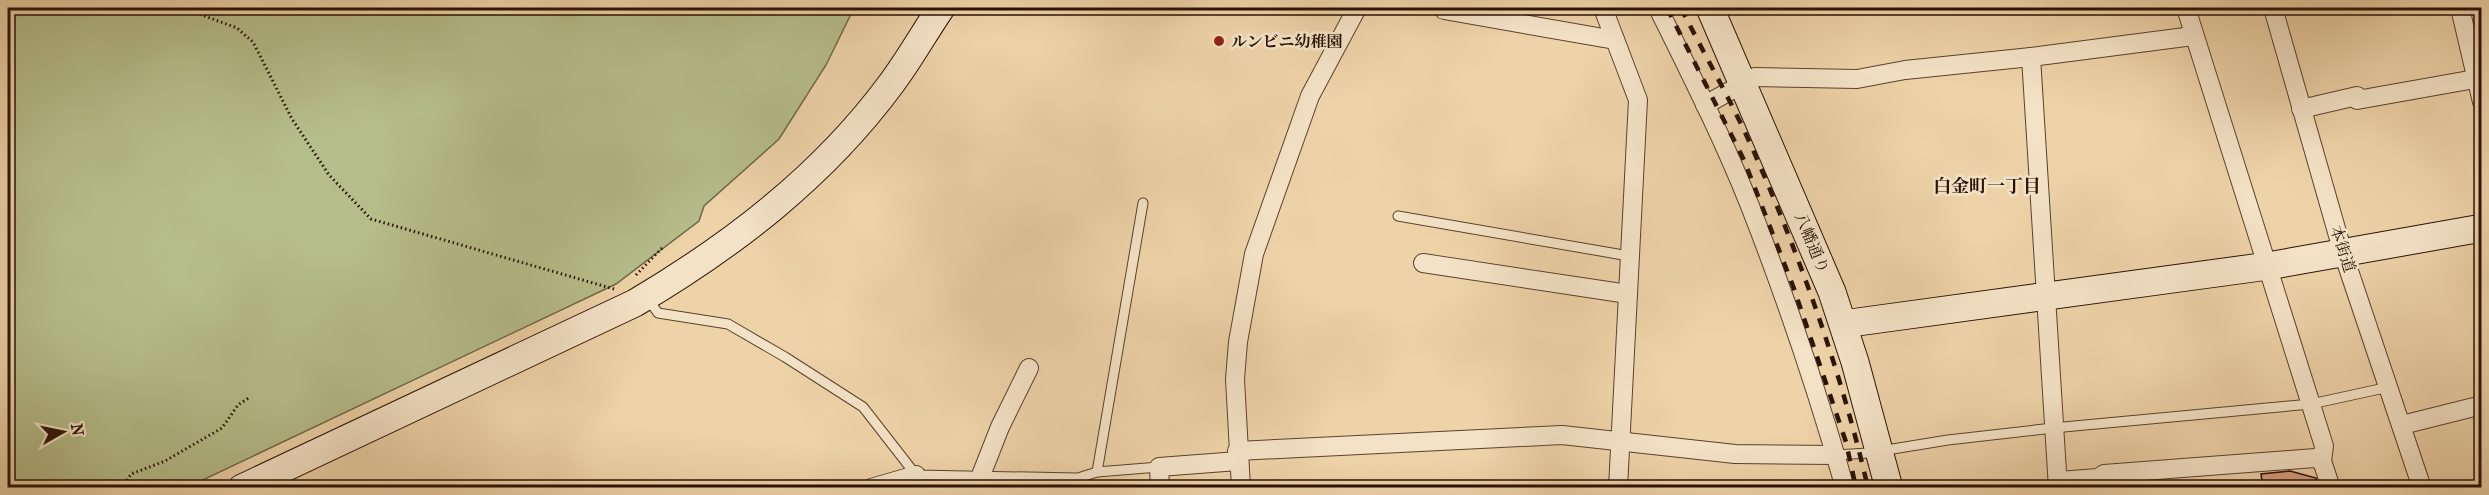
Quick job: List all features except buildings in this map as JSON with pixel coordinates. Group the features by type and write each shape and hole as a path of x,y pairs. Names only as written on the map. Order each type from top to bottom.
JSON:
{"street":[{"path":"242,488 741,234 802,183 851,133 891,84 941,8"},
{"path":"1241,488 1235,379 1238,342 1254,254 1310,96 1357,8"},
{"path":"1603,8 1638,100 1618,488"},
{"path":"1658,8 1705,105 1758,227 1836,455 1845,488"},
{"name":"八幡通り","path":"1710,8 1828,282 1843,324 1889,488"},
{"path":"2186,8 2324,446 2322,461 2331,488"},
{"name":"本街道","path":"2273,8 2343,253 2390,387 2422,488"},
{"path":"2301,109 2357,96 2357,100 2479,88 2460,8"},
{"path":"1444,10 1615,40"},
{"path":"1705,105 1755,77 1857,79 1905,70 2031,57 2193,36"},
{"path":"2031,57 2058,484 2098,478 2104,474 2315,458 2322,461"},
{"path":"1843,324 2268,266 2481,228"},
{"path":"1423,263 1628,294"},
{"path":"978,482 1000,427 1029,368"},
{"path":"2402,425 2481,405"},
{"path":"1160,488 1159,467 1238,456 1552,435 1735,454 1836,455"},
{"path":"871,488 916,475"}],"lane":[{"path":"1097,472 1143,203"},
{"path":"1398,216 1629,256"},
{"path":"641,286 658,313 728,324 863,407 916,475 978,482 1078,477 1097,472 1159,467"},
{"path":"1836,455 2053,428 2311,404 2390,387"}],"path":[{"path":"183,8 237,28 253,42 292,119 329,175 371,219 619,290"},
{"path":"641,286 662,248"},
{"path":"122,488 131,474 165,461 222,428 238,405 250,397"}],"green space":[{"path":"8,8 854,8 826,65 779,139 704,206 699,221 616,284 188,487 8,487"}],"railway":[{"path":"1667,8 1744,160 1793,286 1846,442 1856,488"},
{"path":"1681,8 1748,140 1790,239 1834,362 1868,488"}],"place":[{"name":"ルンビニ幼稚園","path":"1219,41"}],"district":[{"name":"白金町一丁目","path":"1987,186"}]}
